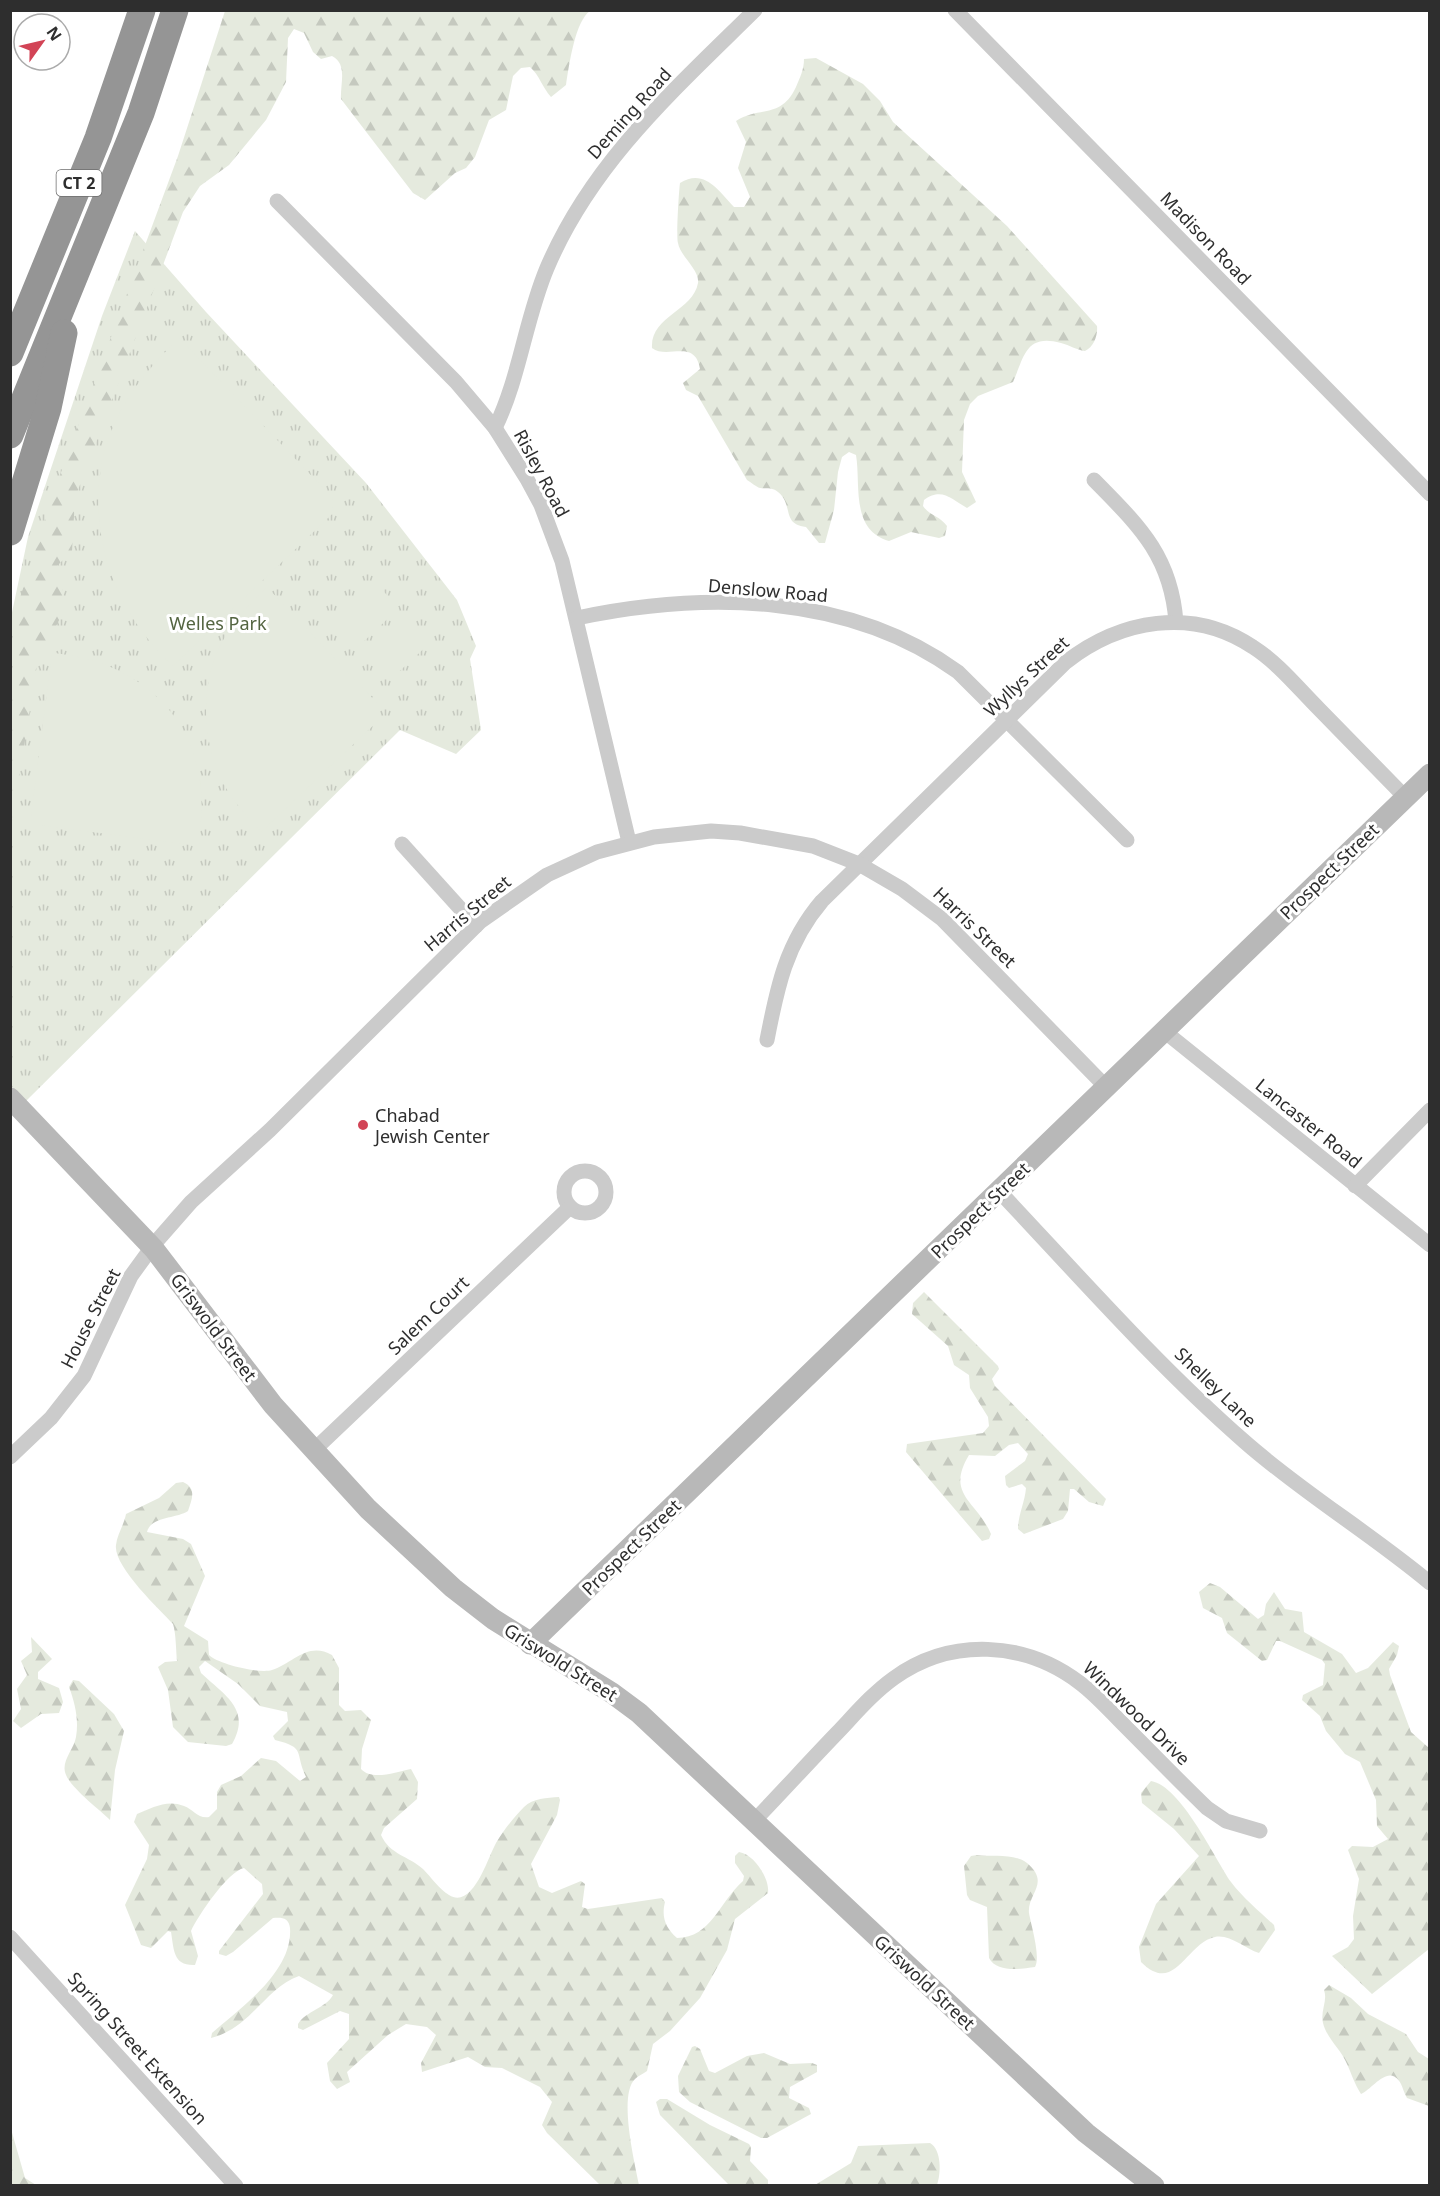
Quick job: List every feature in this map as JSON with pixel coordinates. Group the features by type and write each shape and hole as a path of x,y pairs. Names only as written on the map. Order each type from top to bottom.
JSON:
{"highway":[{"name":"CT 2","path":"10,353 102,127 142,10"},
{"name":"CT 2","path":"10,435 141,113 175,10"},
{"path":"10,532 55,381 63,340 65,300"}],"main road":[{"name":"Prospect Street","path":"530,1644 1430,774"},
{"name":"Griswold Street","path":"10,1098 152,1247 180,1280 268,1398 313,1451 376,1517 453,1588 493,1619 626,1702 1086,2133 1154,2186"}],"street":[{"name":"Deming Road","path":"495,428 507,400 529,319 548,267 590,188 633,132 755,10"},
{"name":"Madison Road","path":"955,10 1430,494"},
{"name":"Risley Road","path":"277,201 456,382 495,428 541,505 562,561 629,842"},
{"path":"1094,480 1137,523 1157,551 1170,584 1176,622"},
{"name":"Denslow Road","path":"576,618 644,607 718,603 780,607 843,617 892,633 937,657 958,672 1008,719 1127,840"},
{"name":"Wyllys Street","path":"766,1041 778,983 794,940 816,907 1066,662 1092,643 1136,626 1176,622 1225,632 1264,655 1406,798"},
{"name":"Harris Street","path":"152,1247 191,1202 270,1130 476,926 502,904 547,875 597,852 629,842 682,833 740,833 813,846 860,864 902,888 942,919 1107,1087"},
{"path":"402,844 476,926"},
{"name":"Lancaster Road","path":"1164,1031 1430,1245"},
{"path":"1355,1186 1430,1110"},
{"name":"Shelley Lane","path":"999,1191 1168,1369 1235,1433 1270,1463 1430,1583"},
{"name":"Salem Court","path":"313,1451 570,1207"},
{"name":"House Street","path":"10,1456 51,1418 84,1376 124,1289 152,1247"},
{"name":"Windwood Drive","path":"754,1821 868,1700 894,1678 925,1660 942,1654 980,1648 1018,1652 1068,1674 1096,1697 1207,1808 1226,1821 1260,1831"},
{"name":"Spring Street Extension","path":"10,1937 236,2186"}],"green space":[{"path":"225,11 590,11 580,24 566,85 551,97 530,67 521,68 513,76 506,110 489,120 475,157 466,168 455,173 425,200 413,193 341,99 342,69 337,60 332,56 321,59 313,52 304,33 294,29 288,38 286,82 266,120 229,165 200,186 183,212 75,498 72,551 54,569 63,591 65,608 37,665 11,828 10,699 16,661 12,623 53,494 178,156"},
{"path":"816,58 863,84 880,101 893,122 1007,226 1097,326 1095,340 1085,351 1049,341 1033,345 1024,356 1013,382 978,396 970,404 964,420 962,472 976,502 967,508 941,494 924,500 923,506 947,526 945,536 939,538 911,532 889,541 868,527 860,505 856,455 849,452 842,457 838,472 834,510 825,543 819,543 806,527 793,522 783,497 778,492 758,487 747,480 698,396 686,390 683,383 700,369 692,354 680,351 658,351 652,348 653,337 658,328 695,293 698,283 696,273 678,243 680,183 696,178 703,180 716,188 734,207 744,207 750,197 738,168 746,142 736,121 784,104 796,87 803,70 804,59"},
{"name":"Welles Park","path":"135,231 206,312 366,483 457,600 476,646 470,659 481,730 456,754 400,730 25,1102 11,1086 11,617 28,537 102,316"},
{"path":"179,338 333,498 332,514 173,666 148,639 127,608 112,574 102,539 98,503 101,467 111,431 134,389"},
{"path":"373,580 399,608 358,647 332,619"},
{"path":"267,587 379,705 379,720 261,832 229,793 219,775 212,755 206,712 211,670 218,650 237,620"},
{"path":"405,614 431,642 390,680 364,653"},
{"path":"52,653 79,657 105,665 150,690 168,708 183,729 194,754 202,805 199,846 38,825 31,816"},
{"path":"924,1292 998,1366 999,1369 992,1379 995,1386 1106,1499 1103,1506 1089,1502 1074,1489 1070,1489 1068,1511 1063,1519 1024,1534 1018,1529 1026,1488 1022,1484 1009,1488 1006,1485 1005,1476 1025,1461 1028,1454 1018,1443 1009,1445 995,1456 969,1455 962,1469 960,1480 966,1497 991,1534 989,1539 982,1541 906,1452 907,1444 983,1433 989,1426 988,1417 970,1388 969,1375 954,1365 948,1346 912,1314 913,1303"},
{"path":"183,1482 192,1491 188,1511 153,1523 147,1532 183,1539 191,1544 205,1576 184,1626 208,1641 209,1655 229,1665 249,1669 272,1670 315,1650 332,1655 339,1668 339,1705 345,1711 361,1710 371,1720 362,1749 361,1769 366,1773 378,1775 411,1769 418,1782 417,1799 384,1828 381,1835 389,1847 423,1869 449,1895 458,1898 472,1889 484,1870 496,1843 520,1811 536,1800 559,1797 557,1815 531,1864 539,1887 552,1893 581,1881 585,1884 582,1907 588,1909 662,1898 665,1902 665,1922 670,1930 677,1938 689,1936 707,1925 743,1881 744,1876 735,1863 735,1856 739,1852 750,1857 764,1874 768,1893 735,1919 727,1950 700,1998 670,2031 653,2044 647,2071 635,2079 630,2087 629,2130 639,2185 600,2185 547,2133 542,2125 552,2102 540,2087 502,2068 485,2067 468,2057 422,2072 421,2063 436,2035 427,2027 406,2024 388,2035 347,2072 350,2082 337,2089 330,2081 327,2063 349,2039 349,2014 340,2011 303,2030 298,2028 298,2024 306,2016 326,2003 333,1995 299,1976 277,1989 237,2026 211,2038 212,2033 251,2000 275,1973 289,1944 290,1928 287,1920 273,1918 233,1952 226,1956 219,1954 263,1894 262,1884 244,1868 237,1871 222,1885 191,1931 198,1956 195,1965 182,1963 176,1956 171,1932 168,1931 151,1948 141,1945 125,1905 147,1859 149,1845 134,1822 137,1814 172,1803 184,1806 202,1817 209,1817 217,1809 217,1792 221,1785 241,1776 261,1758 276,1761 300,1781 306,1777 296,1749 275,1740 273,1736 288,1721 287,1712 260,1706 238,1684 205,1661 199,1667 201,1673 226,1696 237,1712 239,1721 232,1744 226,1746 188,1742 173,1727 168,1690 158,1667 165,1662 177,1661 173,1624 129,1575 117,1554 116,1545 126,1514 159,1498 176,1483"},
{"path":"1210,1583 1220,1587 1258,1619 1264,1615 1266,1604 1274,1592 1285,1609 1302,1612 1304,1632 1342,1654 1356,1673 1368,1668 1393,1642 1399,1646 1389,1669 1390,1675 1411,1732 1429,1748 1429,1949 1372,1994 1332,1956 1348,1947 1354,1939 1353,1916 1359,1879 1348,1850 1352,1846 1373,1847 1388,1839 1377,1826 1376,1800 1360,1762 1345,1754 1326,1731 1320,1716 1302,1700 1303,1695 1323,1685 1325,1664 1322,1660 1280,1641 1276,1641 1267,1660 1262,1661 1227,1633 1222,1618 1203,1608 1199,1592"},
{"path":"31,1637 52,1659 38,1672 38,1679 59,1688 63,1702 59,1713 41,1714 21,1728 13,1721 21,1709 17,1689 27,1675 21,1661 32,1652"},
{"path":"73,1680 79,1681 114,1714 124,1731 115,1770 110,1820 72,1784 65,1772 65,1763 77,1731 76,1712 69,1687"},
{"path":"1151,1781 1162,1786 1174,1796 1196,1825 1231,1882 1274,1925 1275,1930 1259,1953 1232,1940 1215,1937 1196,1948 1172,1971 1163,1973 1153,1971 1141,1962 1139,1947 1156,1904 1199,1856 1174,1829 1142,1803 1141,1793"},
{"path":"971,1856 1016,1858 1027,1863 1034,1870 1038,1883 1029,1906 1029,1913 1037,1956 1035,1967 1003,1968 989,1958 987,1907 970,1900 967,1895 964,1866"},
{"path":"1329,1985 1351,1998 1368,2014 1406,2034 1418,2052 1429,2059 1429,2106 1407,2098 1401,2084 1391,2076 1381,2079 1361,2094 1323,2023 1324,1990"},
{"path":"692,2047 700,2049 709,2071 715,2073 747,2056 764,2053 790,2064 812,2063 817,2065 817,2072 790,2087 789,2098 809,2108 811,2114 767,2138 761,2138 690,2102 679,2092 678,2076"},
{"path":"660,2099 667,2099 710,2125 749,2144 751,2147 750,2161 768,2180 768,2185 729,2185 660,2115 656,2102"},
{"path":"11,2129 25,2178 36,2185 11,2185"},
{"path":"930,2143 939,2156 940,2169 937,2185 815,2185 851,2163 858,2146"}],"place":[{"name":"Chabad Jewish Center","path":"363,1125"}]}
